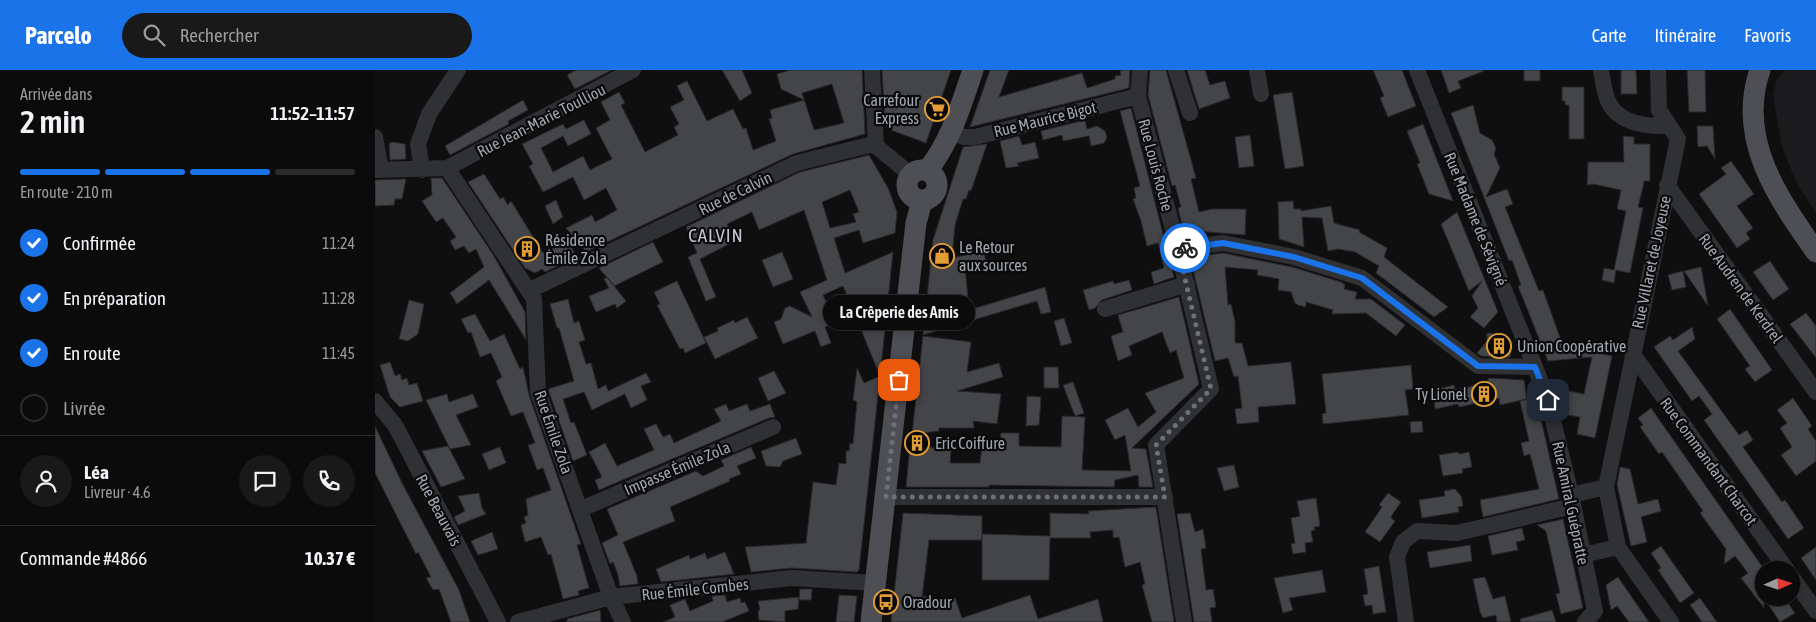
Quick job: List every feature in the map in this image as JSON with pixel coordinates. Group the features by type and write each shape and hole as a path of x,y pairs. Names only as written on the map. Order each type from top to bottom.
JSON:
{"main road":[{"path":"871,622 916,223 922,201 934,195 937,188 937,181 919,173 938,158 951,132 973,70"},
{"path":"1760,70 1753,97 1756,137 1765,173 1781,203 1816,252"}],"street":[{"path":"422,170 418,144 429,114 458,70"},
{"name":"Rue Jean-Marie Toulliou","path":"447,168 633,70"},
{"path":"873,70 876,146 919,173"},
{"name":"Rue Louis Roche","path":"1140,70 1138,96 1187,284 1211,389 1156,445 1184,622"},
{"path":"1176,70 1190,113"},
{"path":"1257,70 1261,94"},
{"name":"Rue Madame de Sévigné","path":"1417,70 1535,367"},
{"path":"1601,70 1610,105 1619,115 1627,120 1654,127 1668,125"},
{"name":"Rue Villaret de Joyeuse","path":"1658,70 1659,110 1678,139 1632,353 1606,487 1618,547 1671,622"},
{"name":"Rue Maurice Bigot","path":"951,132 964,137 975,136 1138,96"},
{"path":"375,137 378,170 447,168"},
{"name":"Rue de Calvin","path":"530,290 797,163 869,144 876,146"},
{"name":"Rue Émile Zola","path":"447,168 530,290 534,299 538,392 611,598 623,622"},
{"name":"Rue Audren de Kerdrel","path":"1667,185 1816,392"},
{"path":"1178,249 1223,243 1294,257 1362,278 1478,366 1535,367"},
{"path":"1105,310 1187,284"},
{"name":"Rue Commandant Charcot","path":"1632,353 1781,561"},
{"name":"Rue Amiral Guépratte","path":"1535,367 1548,400 1572,501 1583,555 1590,616"},
{"name":"Rue Beauvais","path":"375,401 395,425 498,622"},
{"name":"Impasse Émile Zola","path":"581,509 773,427"},
{"path":"1406,622 1397,557 1403,542 1417,531 1457,533 1572,501 1606,487"},
{"path":"886,497 1165,497"},
{"path":"1583,555 1618,547"},
{"name":"Rue Émile Combes","path":"518,622 611,598 792,578 875,583"},
{"path":"1800,589 1816,611"}],"shaded area":[{"path":"1784,70 1816,70 1816,213 1796,182 1781,144 1773,94 1777,79"}],"building":[{"path":"576,70 612,70 575,89 567,75"},
{"path":"722,70 742,70 752,93 740,101"},
{"path":"790,70 862,70 865,134 793,154 586,252 566,228 592,215 595,222 617,210 606,188 584,200 573,177 543,192 529,166 533,164 522,144 563,124 566,129 584,120 591,134 568,146 563,136 541,148 553,172 583,156 590,170 612,159 596,128 610,120 601,102 619,92 625,103 621,105 645,152 678,135 674,127 679,124 670,107 684,100 677,86 687,81 707,121 733,109 743,129 746,128 753,150 776,141 769,119 772,118 770,110 804,100 781,89 777,74","holes":["832,84 844,123 814,130 802,93"]},
{"path":"882,70 951,70 926,143 891,130 885,125"},
{"path":"990,70 1009,70 999,97 1082,73 1087,88 1115,79 1115,76 1121,75 1120,70 1130,70 1129,88 970,127"},
{"path":"1150,70 1166,70 1196,178 1191,179 1199,212 1212,209 1246,209 1245,235 1183,230 1178,208 1181,207 1175,185 1172,186 1148,95"},
{"path":"1187,70 1205,70 1210,85 1225,81 1230,98 1199,109"},
{"path":"1373,70 1402,70 1416,106 1388,117 1380,98 1384,96"},
{"path":"1441,70 1484,71 1458,81 1461,88 1449,93"},
{"path":"1524,70 1540,70 1540,81 1524,81"},
{"path":"1621,70 1636,70 1637,94 1621,94"},
{"path":"1687,70 1705,70 1706,112 1689,112"},
{"path":"1562,87 1584,87 1584,139 1569,139 1569,105 1565,105 1565,101 1562,101"},
{"path":"1292,92 1304,166 1285,169 1273,95"},
{"path":"523,100 528,110 508,121 509,124 450,155 445,146"},
{"path":"1473,105 1480,133 1492,140 1496,148 1494,154 1500,168 1486,197 1507,189 1513,204 1505,207 1539,291 1543,290 1564,349 1596,345 1598,353 1612,356 1595,438 1577,434 1580,417 1562,414 1554,388 1584,394 1592,357 1548,361 1518,286 1521,285 1512,260 1509,261 1451,113"},
{"path":"1131,108 1174,277 1154,284 1151,272 1164,268 1158,243 1147,246 1133,199 1136,198 1134,188 1140,186 1120,111"},
{"path":"1085,120 1087,129 1097,126 1105,131 1107,138 1104,143 1091,146 1089,136 1063,141 1062,135 1043,140 1041,131"},
{"path":"1423,124 1453,201 1429,194 1417,164 1420,163 1407,131"},
{"path":"1697,126 1713,126 1715,159 1707,146 1698,147"},
{"path":"1250,135 1254,166 1239,168 1235,137"},
{"path":"1019,136 1022,145 1035,142 1039,158 1017,163 1019,166 1006,168 1000,141"},
{"path":"1623,136 1634,137 1634,144 1650,144 1650,181 1644,181 1638,207 1643,208 1630,273 1616,270 1614,283 1602,280 1604,268 1614,270 1626,211 1617,209 1621,190 1593,184 1587,185 1588,162 1624,162"},
{"path":"392,142 405,144 406,159 390,160 389,144"},
{"path":"987,144 971,191 969,190 966,199 963,199 955,225 952,258 984,251 986,263 965,267 969,310 1045,287 1051,312 1041,314 1037,301 923,335 933,240 963,147"},
{"path":"869,155 888,188 897,212 895,233 863,243 859,230 834,238 845,273 893,252 880,377 859,570 857,572 792,568 751,572 745,547 806,543 813,482 836,485 839,463 846,464 846,451 849,451 850,443 853,444 857,402 853,400 857,368 864,383 880,376 862,332 864,311 855,315 843,286 823,295 836,323 825,327 831,343 821,347 815,331 783,344 774,322 781,319 785,308 790,306 812,317 800,292 827,280 804,210 759,230 752,212 727,224 735,241 700,259 716,297 706,301 688,257 697,253 686,227 800,172","holes":["850,190 859,212 853,214 856,222 830,228 822,202"]},
{"path":"1731,161 1754,194 1737,206 1753,228 1746,233 1750,239 1737,248 1699,194 1726,174 1721,168"},
{"path":"484,174 500,199 503,197 508,205 511,201 543,253 569,241 576,257 545,272 542,269 535,273 525,268 468,182"},
{"path":"431,178 442,178 494,256 525,312 526,340 489,280 457,304 450,293 484,267 476,249 469,253 464,246 455,250 450,241 456,237 443,218 436,222 422,201 432,195"},
{"path":"406,179 402,199 395,199 394,205 375,206 375,180"},
{"path":"556,200 563,217 553,224 545,206"},
{"path":"1293,201 1294,209 1301,209 1301,211 1331,206 1334,223 1360,230 1359,232 1387,248 1384,257 1448,307 1434,317 1376,273 1379,266 1355,252 1338,249 1328,251 1322,218 1302,217 1304,247 1279,239 1278,202"},
{"path":"1457,212 1498,312 1484,328 1470,317 1478,308 1472,296 1482,281 1469,291 1441,224"},
{"path":"653,242 663,262 614,286 599,268"},
{"path":"782,252 793,279 773,287 762,260"},
{"path":"1223,253 1292,267 1341,282 1345,285 1344,289 1357,292 1355,299 1371,299 1405,325 1396,336 1366,313 1332,314 1333,310 1306,302 1306,307 1298,305 1295,303 1291,292 1278,290 1279,279 1257,275 1258,270 1225,267 1228,305 1231,304 1235,322 1235,343 1242,343 1248,366 1291,362 1296,404 1258,407 1259,422 1237,424 1235,409 1242,408 1238,376 1234,377 1228,358 1215,361 1193,270 1200,268 1199,256"},
{"path":"1770,261 1789,289 1773,300 1753,272"},
{"path":"1701,267 1704,283 1708,306 1684,271"},
{"path":"1683,271 1686,287 1672,290 1668,275"},
{"path":"607,277 626,301 617,308 615,304 596,312 589,296 609,288 604,279"},
{"path":"1129,280 1132,290 1102,300 1095,308 1089,310 1083,290 1113,281 1114,284"},
{"path":"677,281 706,343 685,353 683,348 680,349 657,305 660,304 654,292"},
{"path":"1179,297 1199,384 1132,448 1146,449 1153,487 1139,487 1138,475 1115,480 1114,487 989,485 989,487 906,487 910,445 951,450 950,463 980,463 982,446 1000,447 1001,433 1019,433 1019,446 1061,447 1062,416 1085,417 1082,470 1131,471 1125,435 1115,440 1105,420 1128,408 1138,427 1156,412 1145,393 1184,378 1176,350 1170,353 1162,332 1129,346 1132,355 1118,361 1111,336 1123,332 1118,315"},
{"path":"568,299 574,323 579,321 585,340 579,342 586,364 591,363 598,389 606,385 608,391 646,373 651,382 641,386 647,400 631,408 625,394 592,410 584,392 563,399 571,423 574,422 587,455 573,461 548,389 574,381 550,304"},
{"path":"409,300 424,304 418,334 408,341 399,339"},
{"path":"1730,309 1772,370 1755,382 1745,369 1750,366 1717,319"},
{"path":"1806,313 1816,326 1816,358 1790,324"},
{"path":"475,314 490,341 504,334 520,369 523,367 529,395 581,544 577,545 589,588 578,591 579,595 563,599 551,554 548,555 541,537 525,542 521,525 526,523 524,517 528,515 526,499 551,490 543,468 537,470 528,445 535,443 523,412 511,416 496,381 502,377 491,353 480,357 471,332 468,333 461,319"},
{"path":"747,317 758,338 715,359 704,337 718,331 717,328 734,320 735,323"},
{"path":"1064,318 1072,343 1061,346 1054,321"},
{"path":"1692,327 1695,339 1678,351 1739,435 1747,430 1753,440 1743,447 1782,502 1785,500 1804,528 1788,539 1704,420 1712,414 1699,396 1692,401 1654,347 1670,336 1673,340"},
{"name":"Union Coopérative","path":"1487,333 1506,334 1512,348 1510,357 1481,356 1477,353 1487,341"},
{"path":"923,336 971,342 967,372 999,363 1003,377 957,391 1001,394 997,424 973,421 974,428 939,428 939,431 912,434"},
{"path":"390,362 395,376 400,374 402,380 407,378 409,385 417,383 423,401 400,407 390,397 380,365"},
{"path":"1411,365 1413,389 1405,390 1409,415 1323,424 1322,414 1326,413 1322,374"},
{"path":"1044,367 1058,367 1059,388 1044,388"},
{"path":"774,371 786,393 768,401 758,378"},
{"path":"1489,378 1524,380 1527,399 1500,405 1499,398 1459,407 1458,404 1435,409 1434,390 1454,385 1455,390 1486,383"},
{"path":"1073,382 1084,413 1075,416 1063,385"},
{"path":"447,394 449,402 473,394 478,407 456,415 471,445 450,449 426,400"},
{"path":"1027,396 1041,397 1039,425 1026,426"},
{"path":"1536,397 1559,499 1483,517 1480,500 1539,489 1530,454 1524,456 1521,443 1529,441 1520,401"},
{"path":"1793,398 1812,426 1808,429 1816,441 1816,461 1796,476 1781,455 1792,447 1780,428 1787,423 1777,410"},
{"path":"726,404 729,411 747,404 750,411 770,404 775,417 599,490 595,480 602,477 589,452 605,443 617,466 654,450 644,429 656,424 663,437 670,434 674,443 721,421 714,409"},
{"path":"1651,408 1758,561 1755,561 1755,596 1741,578 1748,573 1735,556 1724,564 1726,549 1700,513 1703,511 1662,452 1659,454 1640,427 1643,425 1638,418"},
{"path":"1422,421 1423,432 1411,433 1410,422"},
{"path":"375,426 402,483 459,590 470,622 451,622 439,589 433,590 426,578 431,577 418,552 416,554 375,473"},
{"path":"796,438 802,454 783,461 780,467 766,466 761,451"},
{"path":"448,446 465,479 441,487 422,451"},
{"path":"500,447 506,463 489,470 482,454"},
{"path":"751,447 756,458 737,466 741,474 729,479 730,481 670,507 675,521 623,542 637,576 638,584 620,586 613,562 610,564 602,543 618,535 607,509 696,471 703,476 724,466 721,460"},
{"path":"1458,452 1459,454 1469,452 1472,467 1462,469 1463,473 1443,476 1439,455"},
{"path":"1234,465 1239,487 1224,491 1217,468"},
{"path":"1620,467 1630,469 1638,504 1658,499 1661,511 1641,517 1647,542 1631,546 1617,485"},
{"path":"1455,489 1461,496 1463,506 1458,507 1459,512 1422,518 1419,500 1445,496 1444,491"},
{"path":"479,493 482,508 486,514 458,525 454,517 465,511 458,496"},
{"path":"1388,493 1401,502 1391,518 1395,521 1380,542 1365,532 1382,507 1379,505"},
{"path":"1316,498 1320,526 1314,527 1315,530 1311,531 1313,542 1305,543 1306,552 1293,554 1291,544 1295,543 1291,518 1300,516 1297,501"},
{"path":"1156,507 1174,622 1152,622 1142,585 1145,584 1140,562 1125,567 1119,537 1113,538 1113,530 1090,532 1091,538 1050,538 1049,580 982,580 982,534 1050,536 1050,513 1089,514 1088,511"},
{"path":"903,513 982,516 982,540 929,540 922,597 929,596 931,604 955,598 962,618 1030,595 1038,619 1098,599 1103,622 891,622"},
{"path":"1190,513 1195,532 1203,529 1206,548 1201,549 1206,590 1213,589 1216,607 1210,608 1212,622 1194,622 1177,514"},
{"path":"1563,519 1583,608 1561,614 1556,594 1560,593 1546,531 1537,525"},
{"path":"1522,528 1525,540 1516,542 1518,550 1492,555 1488,536"},
{"path":"492,532 498,549 478,555 471,541"},
{"path":"1470,545 1472,561 1430,568 1427,552"},
{"path":"1661,546 1694,593 1680,603 1658,570 1661,568 1651,553"},
{"path":"1816,547 1816,580 1801,558"},
{"path":"725,552 734,574 661,582 656,569 689,555 690,559 705,553 707,559"},
{"path":"1379,566 1386,612 1373,614 1372,605 1365,606 1363,595 1368,594 1364,569"},
{"path":"1322,570 1326,592 1289,598 1293,610 1283,613 1274,578"},
{"path":"1485,577 1493,599 1505,596 1511,622 1497,622 1496,615 1483,618 1473,579"},
{"path":"1618,577 1649,622 1629,622 1617,606 1611,610 1606,585"},
{"path":"800,589 812,589 811,600 799,600"},
{"path":"725,595 727,602 740,598 741,603 745,602 749,611 722,622 663,622 675,617 670,605 685,599 690,611 713,601 712,596"},
{"path":"839,595 857,596 854,622 836,622"},
{"path":"799,597 798,609 785,611 785,622 759,620 758,611 760,610 758,601"},
{"path":"1700,598 1717,622 1702,622 1690,605"},
{"path":"1769,606 1790,606 1795,613 1780,622"},
{"path":"600,610 601,622 567,622 567,619"},
{"path":"1552,610 1556,622 1521,622 1520,619"}],"way so far":[{"path":"899,380 886,497 1079,499 1165,497 1156,445 1211,389 1178,249 1185,248"}],"place":[{"name":"Carrefour Express","path":"937,109"},
{"name":"Résidence Émile Zola","path":"527,249"},
{"name":"Le Retour aux sources","path":"942,256"},
{"name":"Union Coopérative","path":"1499,346"},
{"name":"La Crêperie des Amis","path":"899,380"},
{"name":"Ty Lionel","path":"1484,394"},
{"name":"Eric Coiffure","path":"917,443"},
{"name":"Oradour","path":"886,602"}],"district":[{"name":"CALVIN","path":"716,235"}],"route":[{"path":"1185,248 1223,243 1294,257 1362,278 1478,366 1535,367 1548,400"}]}
